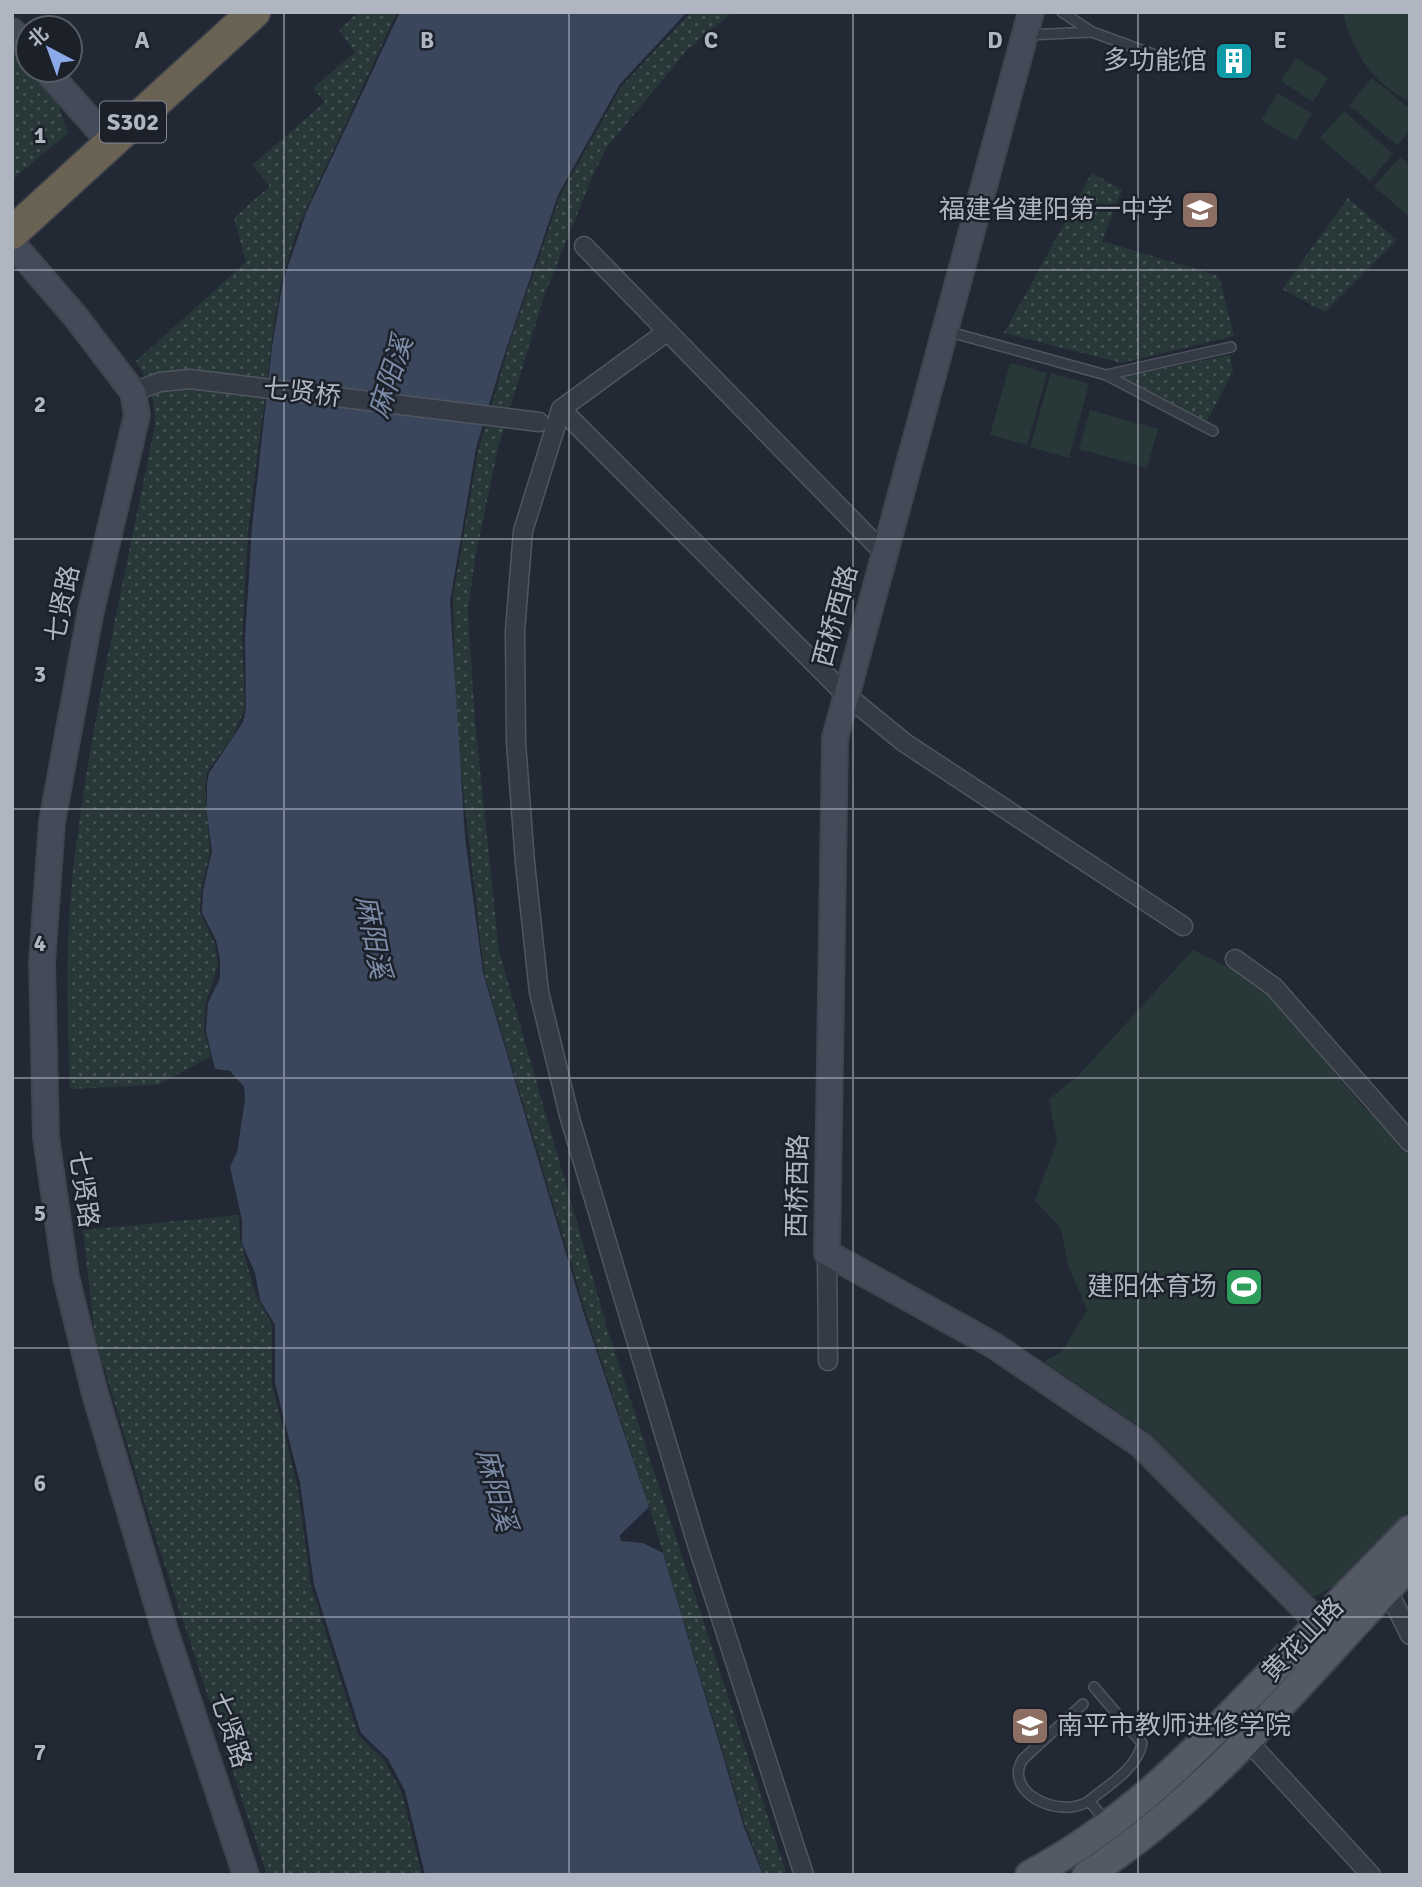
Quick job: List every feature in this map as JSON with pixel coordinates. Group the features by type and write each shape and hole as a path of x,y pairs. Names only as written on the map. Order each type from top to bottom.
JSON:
{"highway":[{"name":"S302","path":"12,208 226,12"},
{"name":"S302","path":"12,233 254,12"}],"main road":[{"name":"西桥西路","path":"827,1253 835,738 1028,24"},
{"path":"58,84 99,130"},
{"path":"12,243 75,316 133,392"},
{"name":"七贤路","path":"133,392 136,415 90,615 51,833 42,962 42,1079 47,1150 66,1277 94,1390 165,1631 246,1875"},
{"path":"827,1253 993,1345 1141,1445 1319,1623"},
{"name":"黄花山路","path":"1030,1875 1063,1867 1198,1749 1410,1530"},
{"name":"黄花山路","path":"1087,1875 1154,1827 1397,1600 1410,1565"}],"street":[{"path":"584,246 884,553"},
{"path":"668,331 561,409 523,531 515,631 516,742 539,992 569,1115 610,1260 804,1875"},
{"name":"七贤桥","path":"133,392 160,382 190,379 540,422"},
{"path":"561,409 846,695 905,743 1182,926"},
{"path":"1235,959 1274,987 1410,1142"},
{"path":"827,1253 828,1362"},
{"path":"1397,1600 1410,1635"},
{"path":"1247,1740 1371,1875"}],"lane":[{"path":"1062,12 1092,32"},
{"path":"1028,24 1092,32 1177,62"},
{"path":"945,331 1107,375 1213,430"},
{"path":"1107,375 1231,347"},
{"path":"1083,1704 1023,1759 1018,1767 1018,1778 1030,1793 1052,1808 1074,1807 1089,1801 1130,1765 1140,1751 1142,1743 1094,1687"},
{"path":"1089,1801 1110,1826"}],"shaded area":[{"path":"358,12 397,12 299,225 282,279 248,532 242,639 245,708 234,734 207,772 205,785 210,852 201,891 200,913 215,944 218,966 205,1005 204,1031 211,1056 158,1085 70,1089 68,942 75,854 101,692 155,425 150,392 136,361 246,262 234,218 270,186 252,165 325,102 313,88 355,52 339,30"},
{"path":"691,12 733,12 688,49 607,147 593,175 544,296 498,448 475,558 468,612 475,722 499,951 607,1328 787,1875 764,1875 745,1825 649,1506 585,1310 484,973 456,727 453,596 478,451 510,342 560,196 621,87"},
{"path":"1343,12 1410,12 1410,101 1385,86 1366,65 1352,40"},
{"path":"12,47 14,84 45,84 55,95 68,133 12,180"},
{"path":"1296,58 1328,78 1313,102 1281,81"},
{"path":"1372,78 1410,109 1410,131 1397,145 1349,105"},
{"path":"1278,93 1312,114 1296,141 1261,120"},
{"path":"1344,111 1393,154 1370,181 1320,138"},
{"path":"1400,157 1410,166 1410,218 1374,186"},
{"path":"1092,173 1122,190 1102,241 1219,276 1234,336 1121,363 1004,333"},
{"path":"1348,198 1397,240 1325,312 1282,289"},
{"path":"1230,355 1233,371 1207,421 1121,377"},
{"path":"1010,363 1047,373 1027,445 990,435"},
{"path":"1051,373 1089,384 1069,458 1030,447"},
{"path":"1090,410 1158,429 1147,468 1079,449"},
{"name":"建阳体育场","path":"1193,950 1261,984 1360,1103 1410,1154 1410,1509 1331,1588 1313,1597 1148,1432 1044,1362 1062,1351 1087,1310 1068,1264 1061,1228 1035,1201 1057,1141 1049,1099 1076,1078"},
{"path":"239,1215 240,1238 255,1293 272,1325 272,1384 298,1488 311,1586 358,1734 384,1760 402,1793 422,1875 267,1875 146,1508 95,1337 83,1230"}],"water":[{"name":"麻阳溪","path":"400,12 687,12 620,84 558,195 476,448 450,602 465,837 483,973 584,1314 649,1507 620,1535 621,1541 643,1543 663,1553 744,1827 763,1875 425,1875 405,1791 388,1759 361,1733 314,1585 300,1483 275,1383 275,1325 260,1300 255,1273 242,1243 242,1220 230,1167 237,1152 245,1099 244,1087 230,1071 215,1069 206,1031 208,1003 220,978 216,940 202,913 203,891 212,851 207,814 207,783 209,773 243,722 246,708 245,638 252,527 272,347 283,281 306,213"}],"place":[{"name":"多功能馆","path":"1234,61"},
{"name":"福建省建阳第一中学","path":"1200,210"},
{"name":"建阳体育场","path":"1244,1287"},
{"name":"南平市教师进修学院","path":"1030,1726"}]}
